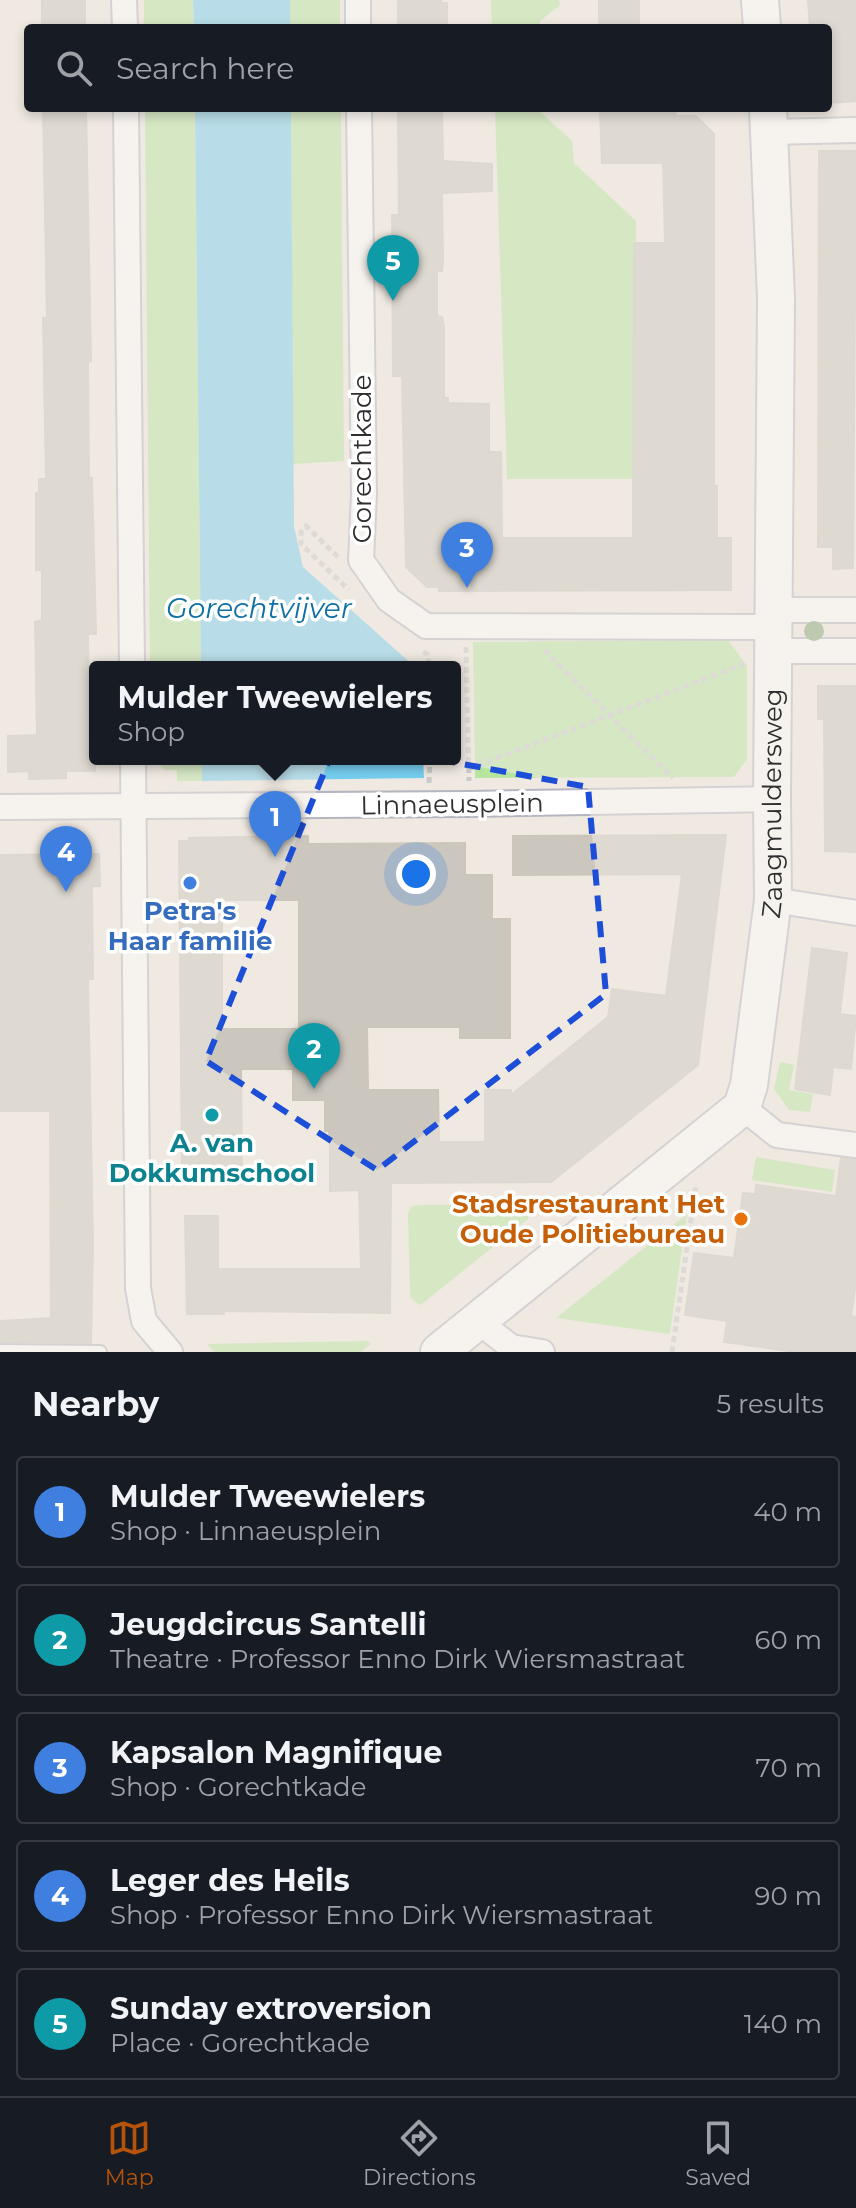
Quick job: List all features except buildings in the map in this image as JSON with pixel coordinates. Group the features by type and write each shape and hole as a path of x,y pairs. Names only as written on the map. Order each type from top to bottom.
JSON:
{"street":[{"path":"124,0 125,24"},
{"path":"358,0 358,24"},
{"path":"760,0 762,24"},
{"path":"126,112 132,661"},
{"name":"Gorechtkade","path":"359,112 364,494 361,560 389,600 426,626 773,637"},
{"path":"769,120 856,130"},
{"name":"Zaagmuldersweg","path":"742,1107 749,1085 773,900 776,299 769,120"},
{"path":"773,637 856,610"},
{"path":"773,637 856,651"},
{"path":"133,765 138,1288 144,1321 170,1352"},
{"name":"Linnaeusplein","path":"0,807 772,799"},
{"path":"773,900 856,913"},
{"path":"439,1352 742,1107 777,1135 856,1145"},
{"path":"478,1321 511,1347 542,1352"}],"lane":[{"path":"0,1351 100,1352"}],"path":[{"path":"317,559 301,544 301,532 306,526 341,560 361,560"},
{"path":"466,626 469,804"},
{"path":"520,627 677,781 676,801"},
{"path":"468,769 753,660 773,637"},
{"path":"672,1352 702,1140"}],"highlighted area":[{"path":"337,741 588,787 606,994 377,1170 206,1061"}],"green space":[{"path":"144,0 193,0 194,24 144,24"},
{"path":"290,0 340,0 340,24 290,24"},
{"path":"491,0 559,0 560,5 540,24 492,24"},
{"path":"145,112 195,112 201,661 150,661"},
{"path":"291,112 341,112 344,461 293,464"},
{"path":"495,112 540,112 572,141 574,163 636,221 634,479 507,479"},
{"path":"728,640 747,666 747,759 734,777 475,778 473,642"},
{"path":"160,765 202,765 202,781 177,781 177,770 165,770"},
{"path":"780,1062 794,1065 789,1090 813,1094 810,1112 789,1110 774,1089"},
{"path":"756,1157 835,1170 832,1192 752,1180"},
{"path":"523,1204 531,1210 529,1218 423,1303 419,1305 410,1297 408,1213 411,1207"},
{"path":"687,1214 670,1334 556,1318"},
{"path":"368,1341 371,1344 361,1352 214,1352 207,1344"}],"water":[{"path":"193,0 290,0 290,24 194,24"},
{"name":"Gorechtvijver","path":"195,112 291,112 294,526 303,567 408,661 201,661"},
{"path":"202,765 423,765 424,778 202,781"}],"place":[{"name":"Sunday extroversion","path":"393,301"},
{"name":"Kapsalon Magnifique","path":"467,588"},
{"name":"Mulder Tweewielers","path":"275,857"},
{"name":"Petra's Haar familie","path":"190,883"},
{"name":"Leger des Heils","path":"66,892"},
{"name":"Jeugdcircus Santelli","path":"314,1089"},
{"name":"A. van Dokkumschool","path":"212,1115"},
{"name":"Stadsrestaurant Het Oude Politiebureau","path":"741,1219"}]}
